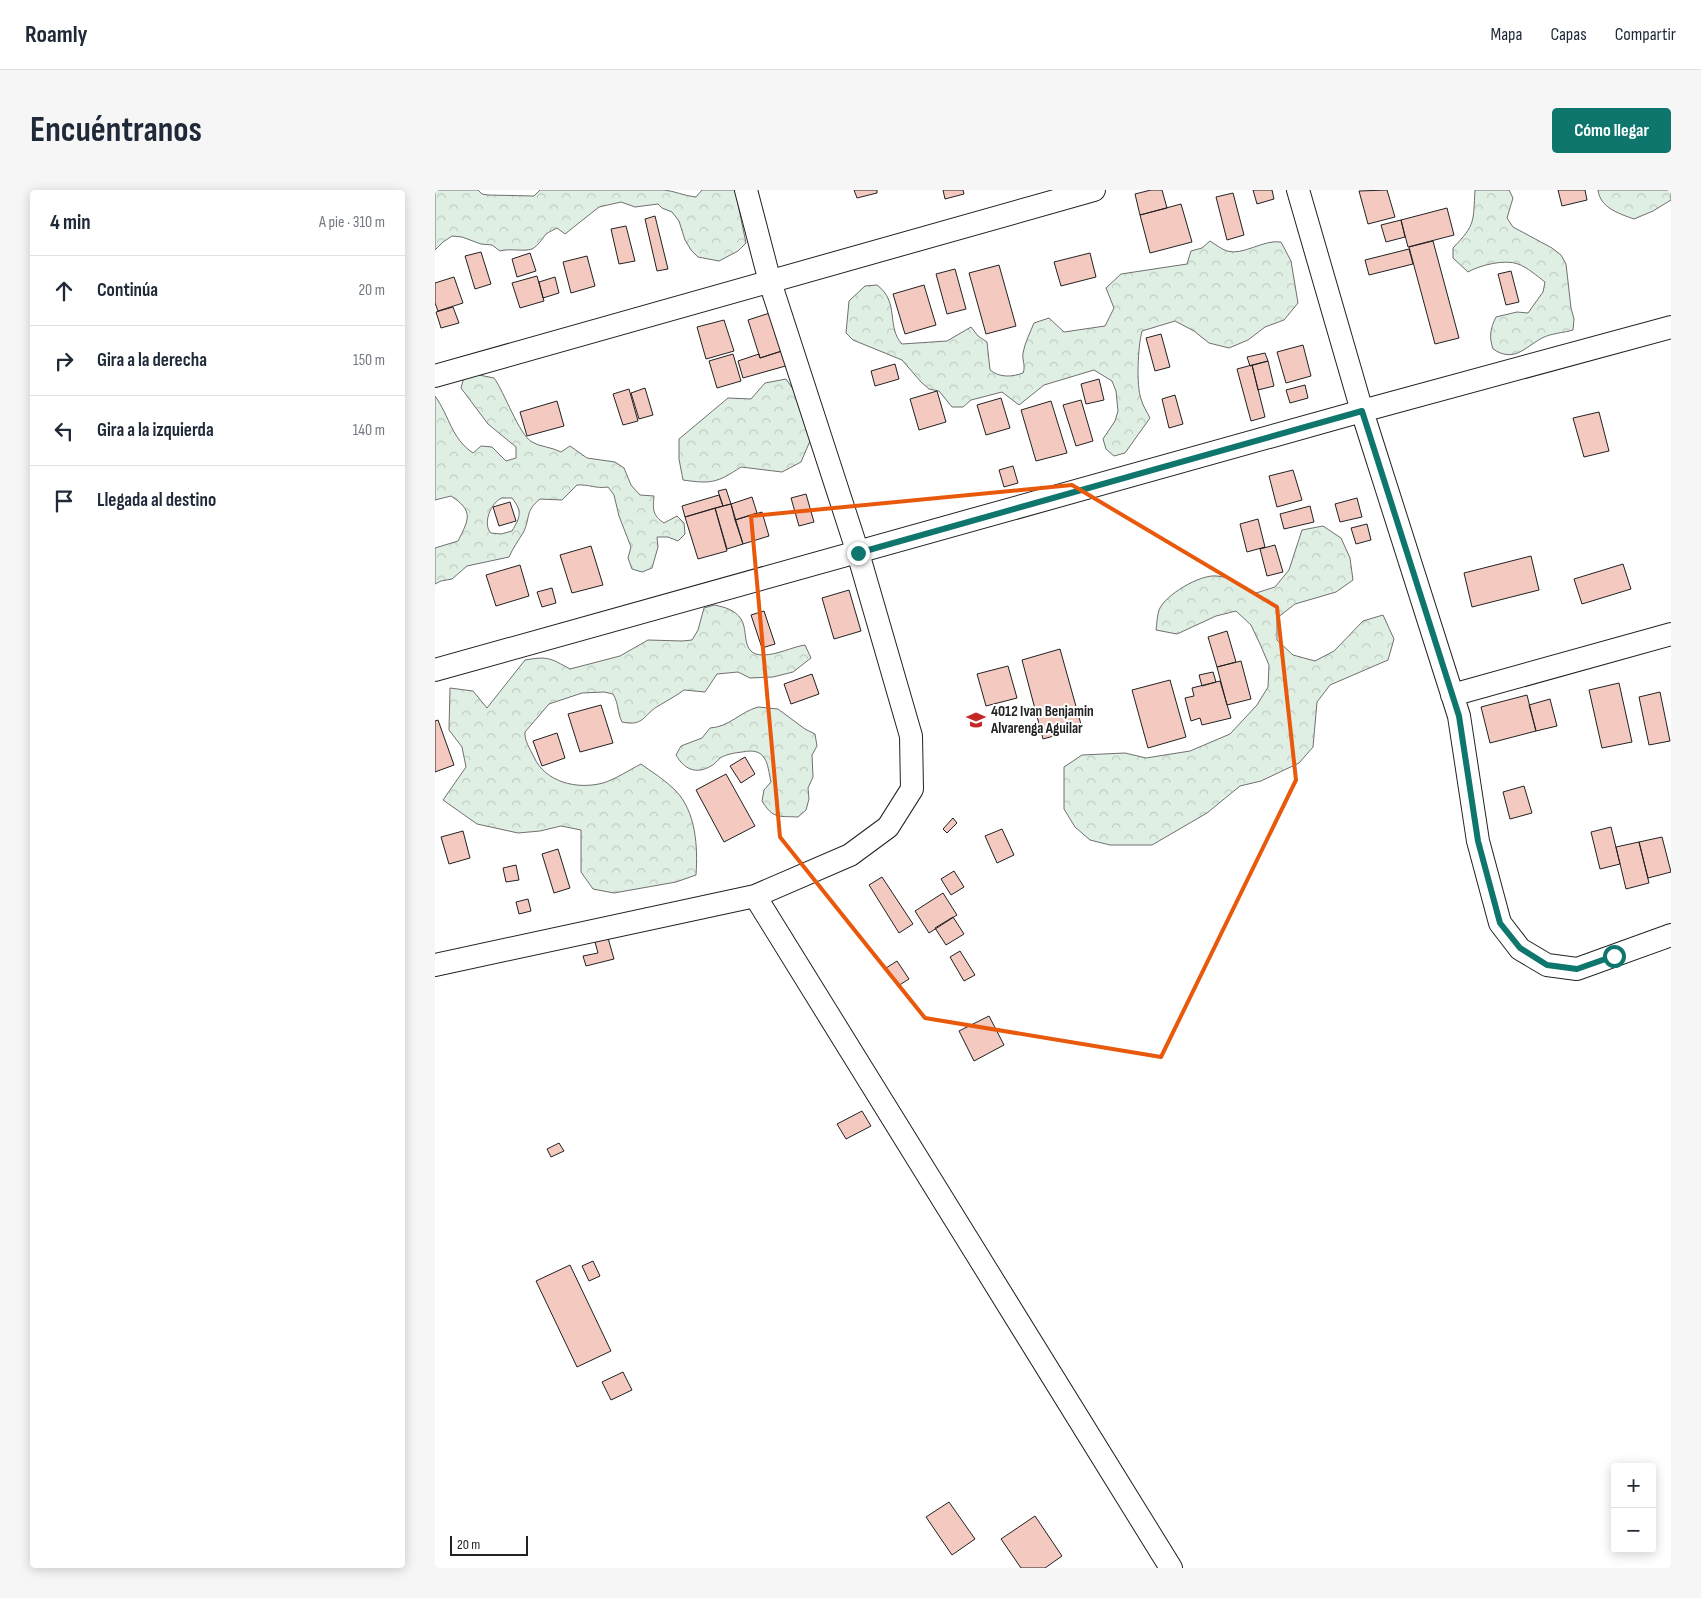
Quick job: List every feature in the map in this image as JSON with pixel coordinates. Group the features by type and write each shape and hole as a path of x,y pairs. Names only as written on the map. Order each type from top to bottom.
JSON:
{"street":[{"path":"435,965 755,896 849,855 888,827 911,789 911,736 858,553 770,282 747,190"},
{"path":"435,376 1094,190"},
{"path":"1298,190 1362,411 1459,716 1481,850 1500,923 1520,948 1547,965 1577,969 1671,935"},
{"path":"435,670 1362,411 1671,327"},
{"path":"1453,695 1671,634"},
{"path":"755,896 1171,1568"}],"highlighted area":[{"path":"1072,485 1277,607 1296,780 1161,1057 925,1018 780,837 751,516"}],"green space":[{"path":"435,190 478,190 482,194 488,195 534,196 540,190 664,190 696,197 702,190 735,190 746,243 738,251 719,261 698,257 685,240 679,221 672,212 658,204 635,207 621,202 599,207 565,234 557,228 551,231 532,249 500,251 492,245 452,236 435,250"},
{"path":"1475,190 1509,190 1513,198 1507,218 1513,227 1552,248 1561,255 1566,264 1574,319 1573,330 1546,336 1524,350 1513,354 1507,355 1493,349 1491,333 1496,317 1517,312 1528,313 1543,292 1545,282 1518,264 1506,262 1493,264 1468,272 1453,258 1453,248 1470,228 1472,222"},
{"path":"1598,190 1671,190 1671,200 1653,211 1634,219 1607,206"},
{"path":"1210,241 1227,251 1233,252 1247,250 1268,243 1281,242 1291,261 1298,303 1284,320 1265,327 1248,340 1229,348 1209,343 1194,331 1175,321 1142,331 1138,385 1142,402 1150,418 1125,453 1114,456 1106,449 1103,439 1115,421 1118,411 1116,391 1112,381 1094,370 1044,385 1019,405 1002,392 971,400 963,407 952,407 939,391 929,389 921,382 902,360 853,340 846,333 849,301 865,286 877,285 888,299 897,337 902,344 947,341 971,327 978,336 987,342 990,370 1002,376 1023,373 1023,353 1034,323 1049,318 1064,332 1105,326 1114,308 1106,288 1121,274 1187,264 1191,251 1202,248"},
{"path":"474,374 494,378 522,431 532,442 561,452 570,446 587,458 615,462 624,468 631,485 640,495 654,496 654,508 657,517 664,523 677,516 684,523 685,534 678,541 668,537 657,537 658,547 652,568 642,572 632,569 628,558 631,547 619,516 614,495 608,487 577,485 562,500 540,499 535,504 530,512 523,533 509,557 467,566 452,579 435,584 435,548 458,541 465,527 467,516 463,506 451,496 435,500 435,396 455,434 473,453 481,446 492,447 506,461 516,458 516,447 488,424 461,388 464,377","holes":["502,498 512,498 519,511 517,522 512,531 501,534 491,533 487,524 491,508"]},
{"path":"786,379 799,398 810,441 801,462 782,472 741,467 713,481 683,480 679,459 679,439 728,398 751,399 765,383"},
{"path":"1323,526 1341,538 1350,558 1353,580 1336,592 1295,604 1277,618 1277,640 1293,655 1315,661 1334,651 1363,621 1383,615 1394,639 1388,660 1330,685 1317,702 1313,747 1299,763 1261,781 1240,786 1207,813 1152,845 1110,845 1090,840 1075,827 1064,809 1064,767 1082,755 1125,753 1146,758 1190,751 1230,734 1257,705 1268,687 1269,665 1251,625 1236,611 1216,616 1177,634 1156,630 1158,612 1163,604 1168,598 1184,587 1210,576 1227,578 1256,593 1275,587 1289,570 1302,530"},
{"path":"714,605 729,609 739,616 743,624 748,647 756,654 774,654 805,645 811,658 793,672 773,677 750,678 738,672 717,674 705,692 684,690 635,723 622,722 613,694 604,692 582,693 549,704 525,732 525,738 539,766 546,773 563,782 583,785 603,783 641,764 667,783 682,799 691,819 696,841 696,875 676,882 614,893 593,889 581,872 581,830 561,826 540,831 518,833 477,824 443,800 466,767 462,747 449,730 450,688 473,691 487,708 525,660 549,659 570,669 620,656 648,640 692,640 698,630 704,608"},
{"path":"758,707 778,709 815,734 817,746 812,755 813,777 808,788 809,799 806,810 798,817 785,817 773,814 762,801 764,790 771,782 767,763 761,754 750,751 728,755 720,758 706,769 700,770 687,767 676,755 681,746 702,738 710,728 723,725"}],"building":[{"path":"854,190 877,190 877,193 857,198"},
{"path":"943,190 963,190 964,194 945,199"},
{"path":"1151,190 1162,190 1167,208 1140,215 1135,194"},
{"path":"1253,190 1272,190 1274,199 1257,204"},
{"path":"1387,190 1395,217 1368,224 1359,191"},
{"path":"1558,190 1585,190 1587,200 1562,206"},
{"path":"1233,193 1244,235 1227,240 1216,197"},
{"path":"1181,204 1192,242 1150,253 1140,215"},
{"path":"1447,208 1454,235 1408,247 1401,220"},
{"path":"655,216 668,269 657,271 645,219"},
{"path":"1401,220 1405,237 1386,242 1381,225"},
{"path":"626,226 635,261 619,264 611,229"},
{"path":"1433,241 1459,338 1435,344 1409,247"},
{"path":"1409,249 1413,264 1369,275 1365,260"},
{"path":"481,252 491,284 475,289 465,256"},
{"path":"530,253 536,271 517,277 512,259"},
{"path":"1090,253 1096,277 1061,286 1054,262"},
{"path":"587,256 595,286 571,293 563,262"},
{"path":"999,265 1016,326 986,334 969,273"},
{"path":"955,269 966,309 947,314 936,274"},
{"path":"1511,271 1519,302 1506,305 1498,274"},
{"path":"537,276 544,301 520,308 512,283"},
{"path":"454,277 463,303 438,311 435,303 435,283"},
{"path":"555,277 559,293 543,298 539,282"},
{"path":"924,285 936,325 905,334 893,294"},
{"path":"453,307 459,323 441,328 436,312"},
{"path":"776,311 785,350 760,358 748,320"},
{"path":"724,320 734,351 706,359 697,327"},
{"path":"1161,334 1170,367 1155,371 1146,338"},
{"path":"1303,345 1311,376 1286,383 1277,352"},
{"path":"785,350 789,365 743,378 738,361 759,354 760,358"},
{"path":"1265,353 1268,361 1250,366 1247,357"},
{"path":"733,354 741,381 717,388 709,361"},
{"path":"1268,361 1274,386 1258,390 1252,365"},
{"path":"895,364 899,379 875,386 871,371"},
{"path":"1252,365 1265,417 1251,421 1237,369"},
{"path":"1099,379 1104,400 1086,404 1081,384"},
{"path":"1305,385 1308,398 1290,403 1286,390"},
{"path":"645,388 653,415 639,419 631,393"},
{"path":"629,389 638,421 623,425 613,394"},
{"path":"937,391 946,422 919,430 910,399"},
{"path":"1175,395 1183,424 1169,428 1162,399"},
{"path":"1001,398 1010,428 986,435 977,405"},
{"path":"1081,400 1093,441 1076,446 1063,405"},
{"path":"557,401 564,426 527,436 520,412"},
{"path":"1051,401 1067,453 1036,461 1021,410"},
{"path":"1599,412 1609,451 1584,457 1573,418"},
{"path":"1013,466 1018,483 1004,487 999,470"},
{"path":"1293,470 1302,500 1277,507 1269,476"},
{"path":"726,489 731,504 723,506 718,491"},
{"path":"806,494 814,522 799,526 791,498"},
{"path":"719,495 723,506 685,517 682,506"},
{"path":"752,497 757,513 735,520 731,504"},
{"path":"1357,498 1362,517 1340,522 1335,504"},
{"path":"510,502 516,521 499,526 493,507"},
{"path":"731,504 743,544 727,549 715,508"},
{"path":"1310,506 1314,522 1284,529 1280,514"},
{"path":"715,508 727,551 698,559 685,517"},
{"path":"762,512 769,536 743,544 735,520"},
{"path":"1258,519 1265,547 1247,552 1240,524"},
{"path":"1367,524 1371,540 1356,544 1351,528"},
{"path":"1275,545 1283,572 1267,576 1260,549"},
{"path":"591,546 603,585 572,593 560,555"},
{"path":"1531,556 1539,590 1472,607 1464,573"},
{"path":"1623,564 1631,589 1582,604 1574,579"},
{"path":"520,565 529,596 496,606 486,575"},
{"path":"552,588 556,603 542,607 537,592"},
{"path":"849,590 861,631 834,639 822,598"},
{"path":"764,611 775,644 762,648 751,615"},
{"path":"1227,631 1236,662 1217,667 1208,637"},
{"path":"1060,649 1082,728 1043,739 1022,660"},
{"path":"1241,661 1251,699 1227,705 1217,667"},
{"path":"1008,666 1017,698 986,706 977,674"},
{"path":"1213,672 1216,682 1202,686 1199,675"},
{"path":"812,674 819,694 791,704 784,684"},
{"path":"1170,680 1186,737 1148,748 1132,690"},
{"path":"1220,681 1231,718 1202,725 1200,718 1191,721 1185,698 1194,696 1192,688"},
{"path":"1619,683 1632,742 1602,748 1589,690"},
{"path":"1660,692 1670,741 1649,745 1639,697"},
{"path":"1527,695 1536,731 1490,743 1481,707"},
{"path":"1550,699 1557,726 1536,731 1529,705"},
{"path":"601,705 613,743 580,752 568,714"},
{"path":"438,720 454,765 435,772 435,721"},
{"path":"557,733 565,758 542,766 533,741"},
{"path":"745,757 755,774 741,783 730,766"},
{"path":"726,774 755,826 724,842 696,790"},
{"path":"1524,786 1532,813 1510,819 1503,792"},
{"path":"953,818 957,823 947,833 943,829"},
{"path":"1611,827 1620,864 1600,869 1591,832"},
{"path":"1002,829 1014,855 997,863 985,836"},
{"path":"463,831 470,858 449,864 441,837"},
{"path":"1662,837 1671,872 1648,878 1639,842"},
{"path":"1639,842 1649,883 1626,889 1616,847"},
{"path":"558,849 570,888 554,893 542,854"},
{"path":"516,865 519,880 506,882 503,868"},
{"path":"954,871 964,887 951,895 941,879"},
{"path":"882,877 913,924 899,933 869,885"},
{"path":"943,893 957,915 929,933 915,911"},
{"path":"528,899 531,911 519,914 516,902"},
{"path":"953,917 964,934 946,945 935,928"},
{"path":"608,938 614,959 586,966 583,956 598,953 595,942"},
{"path":"960,951 975,975 964,981 950,957"},
{"path":"897,961 909,979 898,986 886,968"},
{"path":"989,1016 1004,1045 974,1061 959,1031"},
{"path":"862,1111 871,1126 846,1139 837,1124"},
{"path":"559,1143 564,1151 551,1157 547,1149"},
{"path":"593,1261 600,1276 589,1281 582,1266"},
{"path":"570,1265 611,1351 577,1367 536,1281"},
{"path":"623,1372 632,1390 611,1400 602,1382"},
{"path":"949,1502 975,1539 952,1555 926,1517"},
{"path":"1035,1516 1062,1556 1045,1568 1021,1568 1001,1539"}],"place":[{"name":"4012 Ivan Benjamin Alvarenga Aguilar","path":"976,720"}],"route":[{"path":"858,553 1362,411 1459,716 1478,841 1500,923 1520,948 1547,965 1577,969 1614,956"}]}
